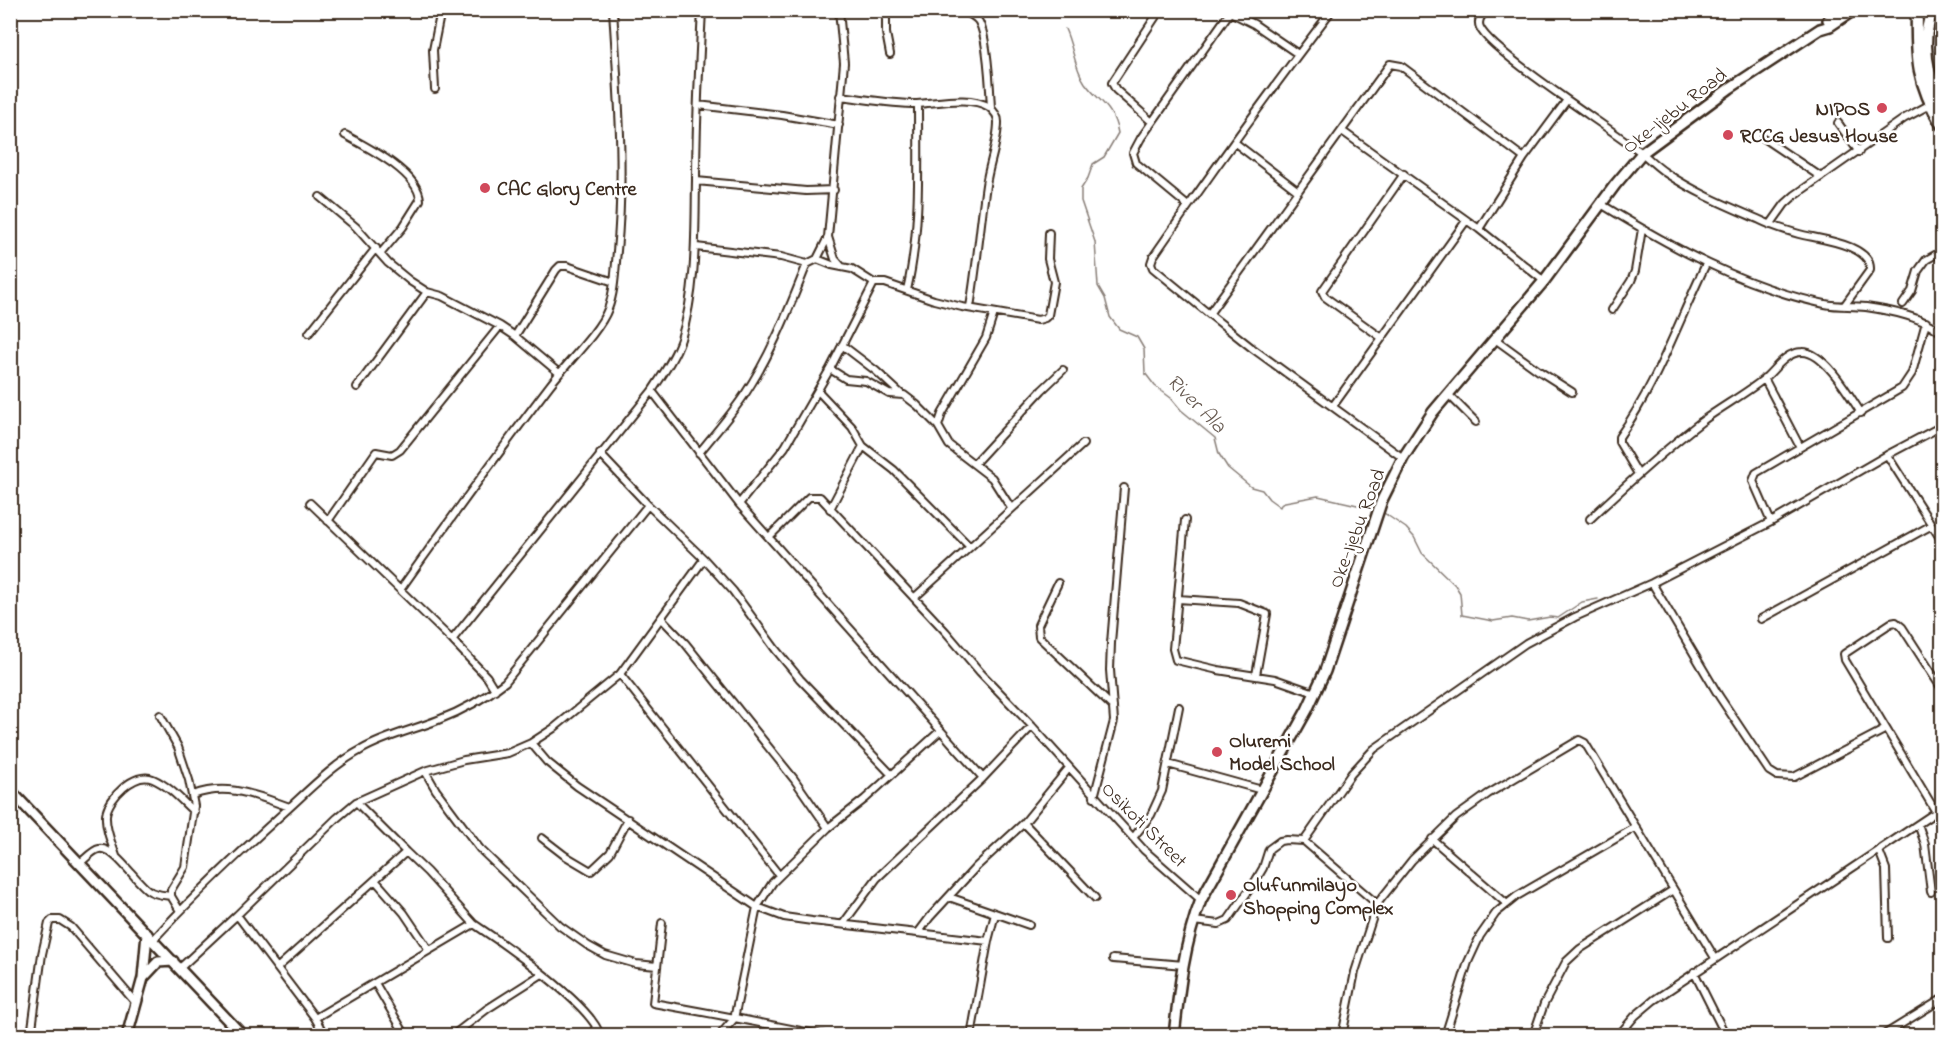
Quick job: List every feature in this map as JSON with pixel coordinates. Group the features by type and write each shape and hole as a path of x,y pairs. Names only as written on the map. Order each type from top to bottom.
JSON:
{"main road":[{"path":"1820,29 1826,21 1842,10"},
{"path":"1820,29 1830,26 1854,10"},
{"path":"1917,10 1918,68 1937,105"},
{"path":"1933,10 1927,27 1927,54 1942,125"},
{"name":"Oke-Ijebu Road","path":"1174,1035 1184,965 1193,921 1201,900 1315,693 1325,671 1379,509 1403,458 1433,412 1544,281 1600,204 1642,153 1730,88 1820,29"},
{"path":"10,790 243,1035"},
{"path":"127,1035 143,978 150,937"},
{"path":"143,978 158,962 176,965"}],"street":[{"path":"435,89 433,50 441,10"},
{"path":"399,590 496,456 559,373 603,320 608,308 614,282 622,183 613,10"},
{"path":"452,640 652,391 680,342 686,321 696,247 702,10"},
{"path":"696,247 781,257 807,264 817,259 828,237 834,190 844,50 839,10"},
{"path":"886,10 886,33 890,54"},
{"path":"964,10 977,18 981,28 987,60 991,108 998,117 970,307"},
{"path":"1152,122 1116,90 1112,83 1160,10"},
{"path":"1332,10 1188,206 1151,263 1153,268 1252,348 1403,458"},
{"path":"1489,10 1478,18 1489,40 1642,153 1660,169 1692,189 1770,225 1833,241 1864,254 1869,259 1868,274 1844,306"},
{"path":"1188,206 1134,159 1133,153 1227,13 1229,11 1254,24 1298,54"},
{"path":"1209,314 1387,66 1395,64 1401,66 1524,158"},
{"path":"840,96 918,104 943,101 972,102 991,108"},
{"path":"1479,229 1524,158 1567,99"},
{"path":"907,290 917,222 918,104"},
{"path":"698,105 782,115 839,125"},
{"path":"1770,225 1790,199 1905,118 1937,105"},
{"path":"1838,123 1859,152"},
{"path":"1342,131 1479,229 1544,281"},
{"path":"309,333 379,251 403,227 420,200 412,180 398,168 345,135"},
{"path":"1763,138 1821,177"},
{"path":"1234,142 1298,191"},
{"path":"1382,338 1325,297 1322,291 1404,174"},
{"path":"696,181 806,190 834,190"},
{"path":"320,197 356,226 399,273 427,292 442,296 500,326 559,373"},
{"path":"1600,204 1706,264 1776,290 1826,304 1866,307 1926,322 1942,334"},
{"path":"1333,406 1466,221"},
{"path":"1612,310 1635,271 1642,229"},
{"path":"817,259 857,272 874,283 885,283 951,305 1038,320 1048,315 1054,282 1048,259 1049,233"},
{"path":"828,237 835,259 842,267"},
{"path":"1903,304 1912,291 1918,271 1926,260 1942,251"},
{"path":"699,453 734,410 762,364 784,322 807,264"},
{"path":"1638,474 1619,439 1639,407 1673,341 1691,293 1706,264"},
{"path":"515,336 560,266 567,266 614,282"},
{"path":"739,504 781,453 818,391 874,283"},
{"path":"357,387 427,292"},
{"path":"938,426 942,414 986,338 994,313"},
{"path":"1771,522 1755,487 1753,476 1756,472 1902,388 1909,380 1926,322"},
{"path":"328,521 376,452 392,455 400,450 500,326"},
{"path":"1495,339 1572,392"},
{"path":"842,345 917,405 938,426 949,445 992,478 1011,508"},
{"path":"1590,519 1638,474 1720,407 1764,378 1787,357 1804,351 1816,356 1839,380 1861,413"},
{"path":"830,369 846,379 866,381 889,394 902,394"},
{"path":"974,464 1063,370"},
{"path":"1764,378 1800,447"},
{"path":"652,391 739,504 983,778"},
{"path":"818,391 852,427 863,446 894,470 970,547"},
{"path":"1449,395 1476,422"},
{"path":"1304,841 1351,774 1374,749 1535,637 1616,597 1652,584 1771,522 1942,426"},
{"path":"914,598 1083,444"},
{"path":"769,537 809,497 820,497 830,509 863,446"},
{"path":"600,454 704,559 733,591 800,679 891,774"},
{"path":"1887,456 1942,541"},
{"path":"1094,797 1112,731 1111,643 1124,488"},
{"path":"310,503 452,640 488,677 495,690"},
{"path":"150,937 290,807 340,764 361,750 383,740 452,715 505,682 648,505"},
{"name":"Osikoti Street","path":"830,509 1144,850 1201,900"},
{"path":"1185,520 1173,649 1176,660 1218,670 1275,679 1315,693"},
{"path":"1761,619 1932,525"},
{"path":"176,965 237,915 356,802 425,771 464,759 498,756 531,743 554,728 620,674 662,620 704,559"},
{"path":"1058,583 1038,625 1039,637 1113,707"},
{"path":"1652,584 1719,696 1769,771 1777,777 1794,777 1886,729"},
{"path":"1179,599 1239,603 1267,614 1257,675"},
{"path":"662,620 685,643 787,771 828,828"},
{"path":"1618,1035 1654,1000 1939,810 1886,729 1845,660 1845,651 1896,622 1902,627 1942,689"},
{"path":"620,674 779,875"},
{"path":"1133,837 1157,804 1168,764 1179,707"},
{"path":"160,715 178,747 193,795 194,812 185,867 173,884 171,896 180,910"},
{"path":"843,924 877,878 983,778 1032,726"},
{"path":"719,1035 734,1019 758,908 779,875 828,828 940,730"},
{"path":"1342,1035 1355,972 1377,904 1412,860 1456,817 1488,794 1579,740 1585,743 1715,958"},
{"path":"531,743 546,762 558,772 758,908 784,917 988,941"},
{"path":"1168,764 1262,790"},
{"path":"918,933 976,867 1024,824 1068,768"},
{"path":"425,771 436,790 480,849 560,926 605,955 636,964 657,966"},
{"path":"116,856 106,814 112,802 135,779 140,777 154,780 169,789 194,812"},
{"path":"193,795 211,789 230,789 290,807"},
{"path":"356,802 427,872 474,924 553,981 595,1024 600,1035"},
{"path":"542,838 564,855 593,871 610,853 628,819"},
{"path":"1024,824 1095,898"},
{"path":"1918,824 1925,844 1931,892"},
{"path":"1445,1035 1468,962 1480,936 1496,913 1517,896 1636,827"},
{"path":"1432,839 1507,904"},
{"path":"1193,921 1220,924 1228,920 1257,880 1269,849 1280,841 1304,841 1377,904"},
{"path":"80,863 98,849 102,849 116,856 143,887 156,894 171,896"},
{"path":"1879,851 1886,869 1888,938"},
{"path":"277,968 406,852"},
{"path":"375,880 404,913 429,950"},
{"path":"1533,1035 1544,1004 1566,962 1580,949 1673,890"},
{"path":"949,897 1029,924"},
{"path":"971,1035 995,914"},
{"path":"237,915 315,1018 325,1035"},
{"path":"31,1035 42,954 49,923 52,920 60,920 71,927 135,1002"},
{"path":"662,923 653,1002 825,1035"},
{"path":"315,1018 474,924"},
{"path":"1113,959 1184,965"},
{"path":"1694,972 1726,1035"},
{"path":"452,1035 487,1009 542,974"},
{"path":"375,983 406,1035"},
{"path":"1882,1035 1942,999"}],"waterway":[{"name":"River Ala","path":"1065,29 1081,77 1109,110 1116,124 1118,133 1104,157 1093,164 1081,189 1081,201 1095,242 1098,286 1105,298 1110,317 1119,329 1137,337 1144,349 1145,373 1155,386 1215,438 1219,454 1228,468 1251,487 1262,490 1280,507 1285,502 1318,496 1375,507"},
{"name":"River Ala","path":"1381,511 1406,528 1414,537 1422,553 1455,585 1460,593 1462,615 1493,621 1512,618 1528,621 1558,618 1582,602 1598,599"}],"place":[{"name":"NIPOS","path":"1882,108"},
{"name":"RCCG Jesus House","path":"1728,135"},
{"name":"CAC Glory Centre","path":"485,188"},
{"name":"Oluremi Model School","path":"1217,752"},
{"name":"Olufunmilayo Shopping Complex","path":"1231,895"}]}
